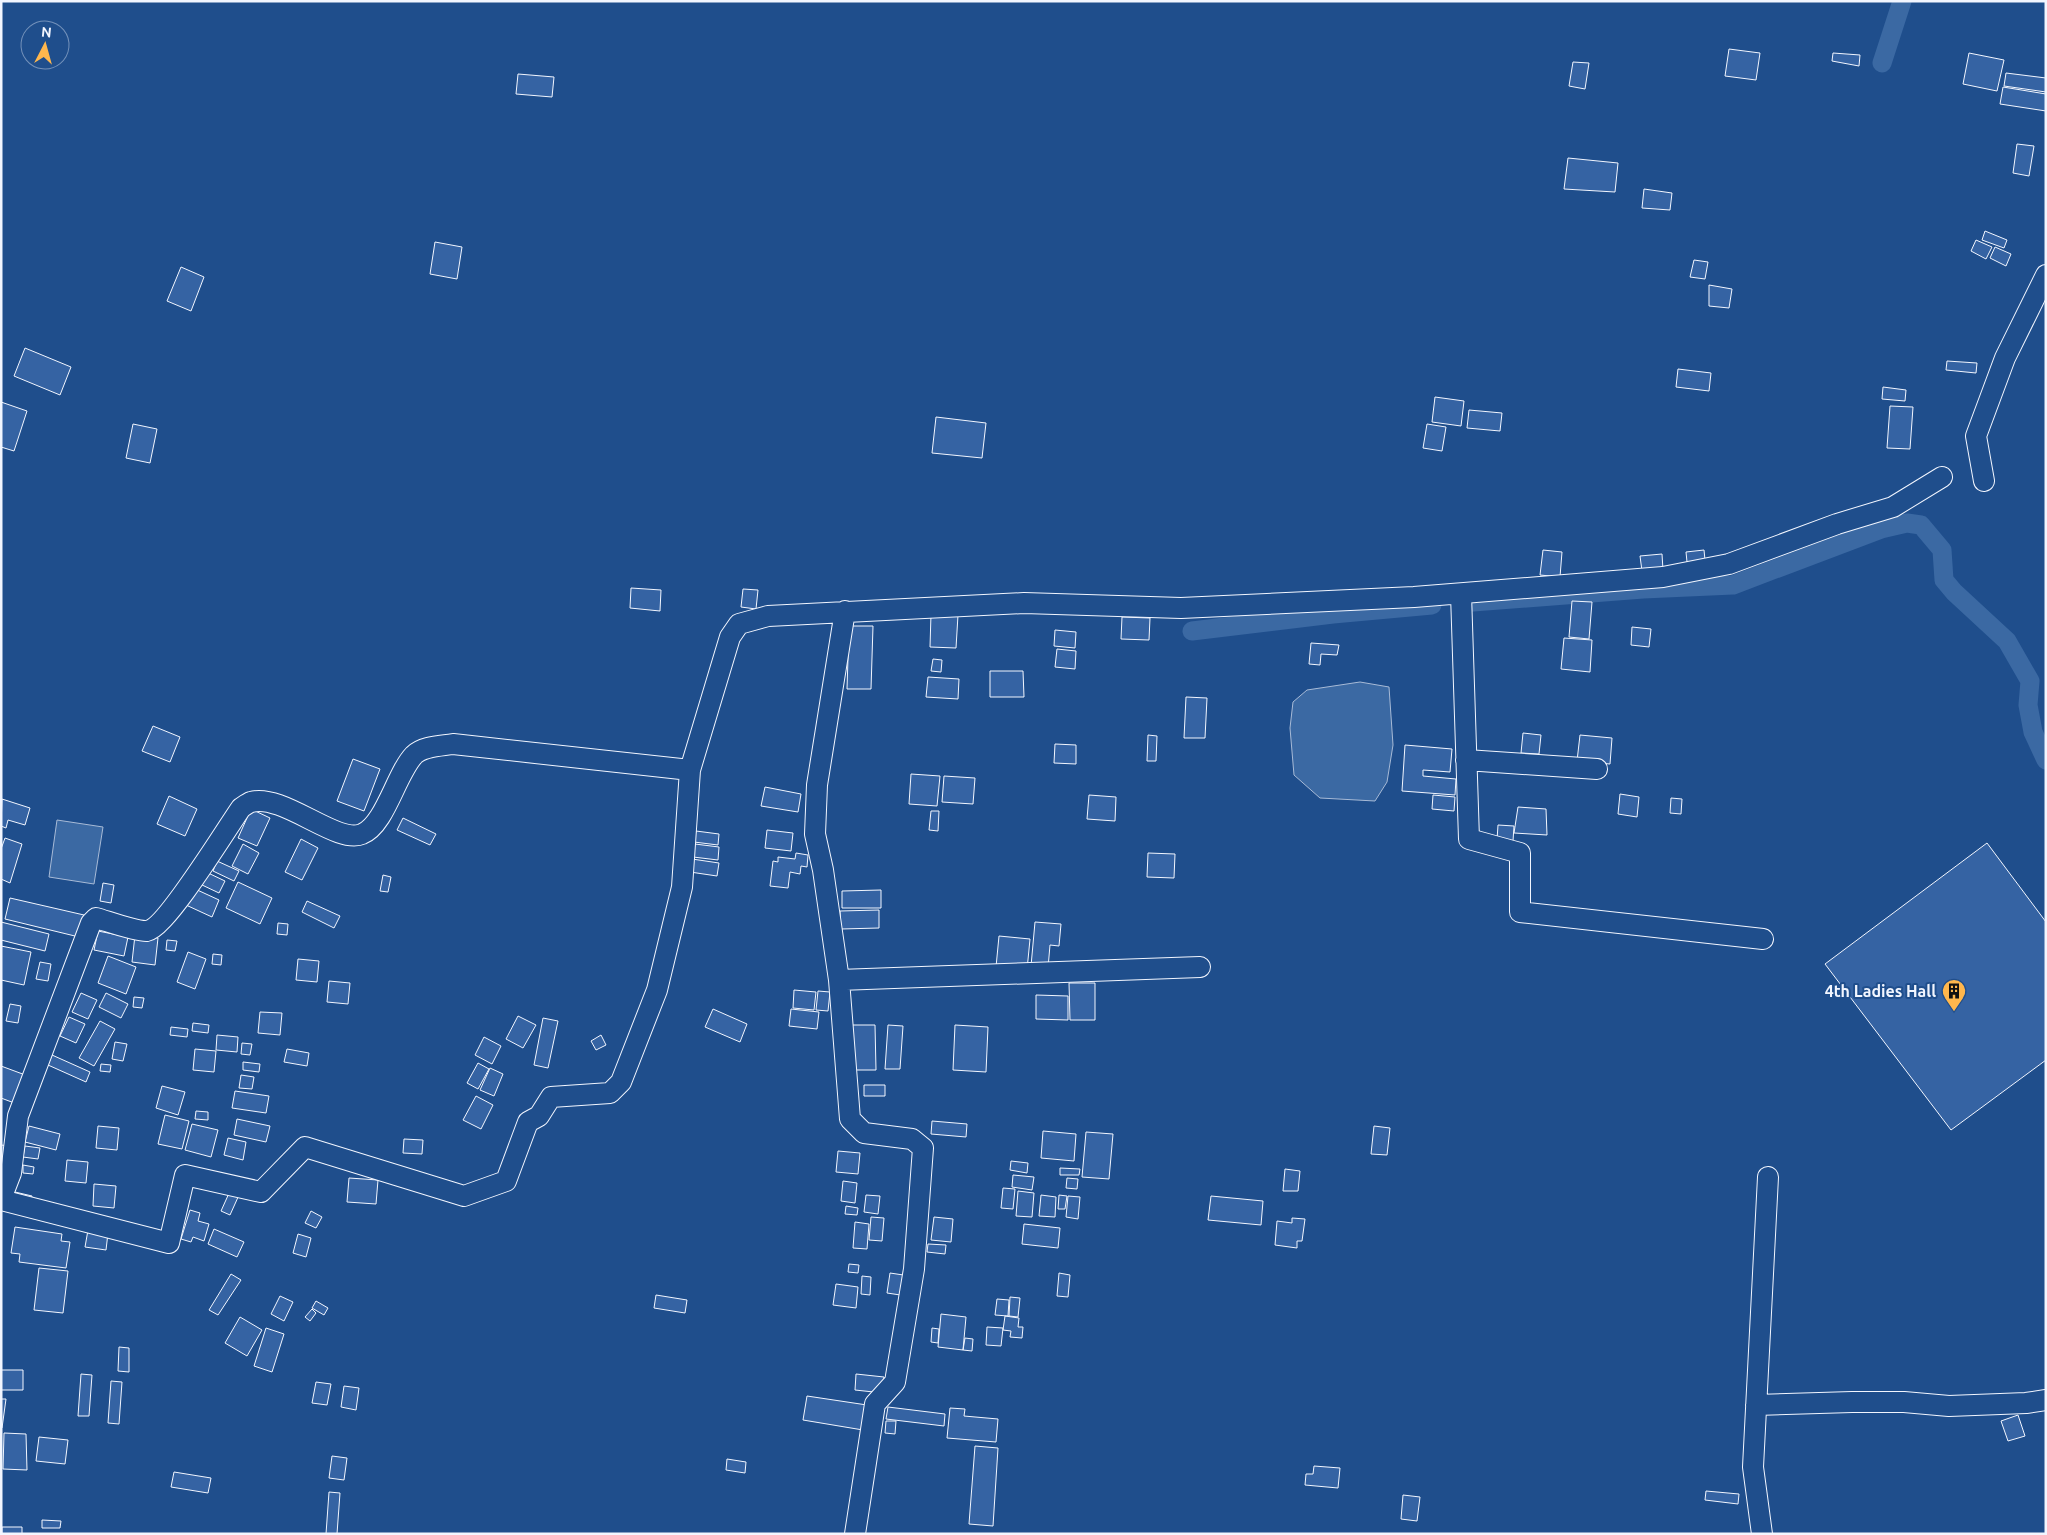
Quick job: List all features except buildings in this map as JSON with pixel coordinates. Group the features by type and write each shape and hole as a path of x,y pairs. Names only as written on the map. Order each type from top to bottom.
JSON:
{"street":[{"path":"1984,481 1976,436 2005,358 2046,274"},
{"path":"690,770 453,744 429,747 414,755 374,826 361,835 343,834 282,806 263,801 250,802 241,808 175,906 154,929 146,931 96,918 90,923 18,1116 11,1173 1,1199 169,1243 185,1175 261,1192 305,1147 464,1196 506,1181 528,1122 539,1116 551,1097 610,1094 621,1082 657,990 682,887 690,770 730,637 739,624 768,616 845,611 1024,603 1181,608 1414,596 1663,577 1729,564 1836,524 1893,508 1942,477"},
{"path":"1461,594 1469,839 1520,853 1520,912 1763,939"},
{"path":"845,611 817,785 815,834 823,870 839,980 850,1119 864,1133 912,1139 923,1148 914,1269 895,1382 875,1404 855,1534"},
{"path":"1466,760 1597,770"},
{"path":"839,980 1200,967"},
{"path":"1762,1534 1753,1467 1768,1177"},
{"path":"1756,1405 1904,1402 1949,1406 2026,1403 2046,1400"}],"water":[{"path":"1360,682 1389,687 1393,745 1387,782 1375,801 1320,798 1294,775 1290,728 1293,702 1307,690"},
{"path":"57,820 103,827 94,884 49,877"}],"waterway":[{"path":"1882,63 1902,1"},
{"path":"1460,603 1643,589 1733,585 1881,529 1907,523 1921,525 1942,550 1944,580 1954,592 2007,641 2030,681 2028,705 2033,732 2046,760"},
{"path":"1192,631 1333,614 1432,605"}],"place":[{"name":"4th Ladies Hall","path":"1954,1012"}]}
